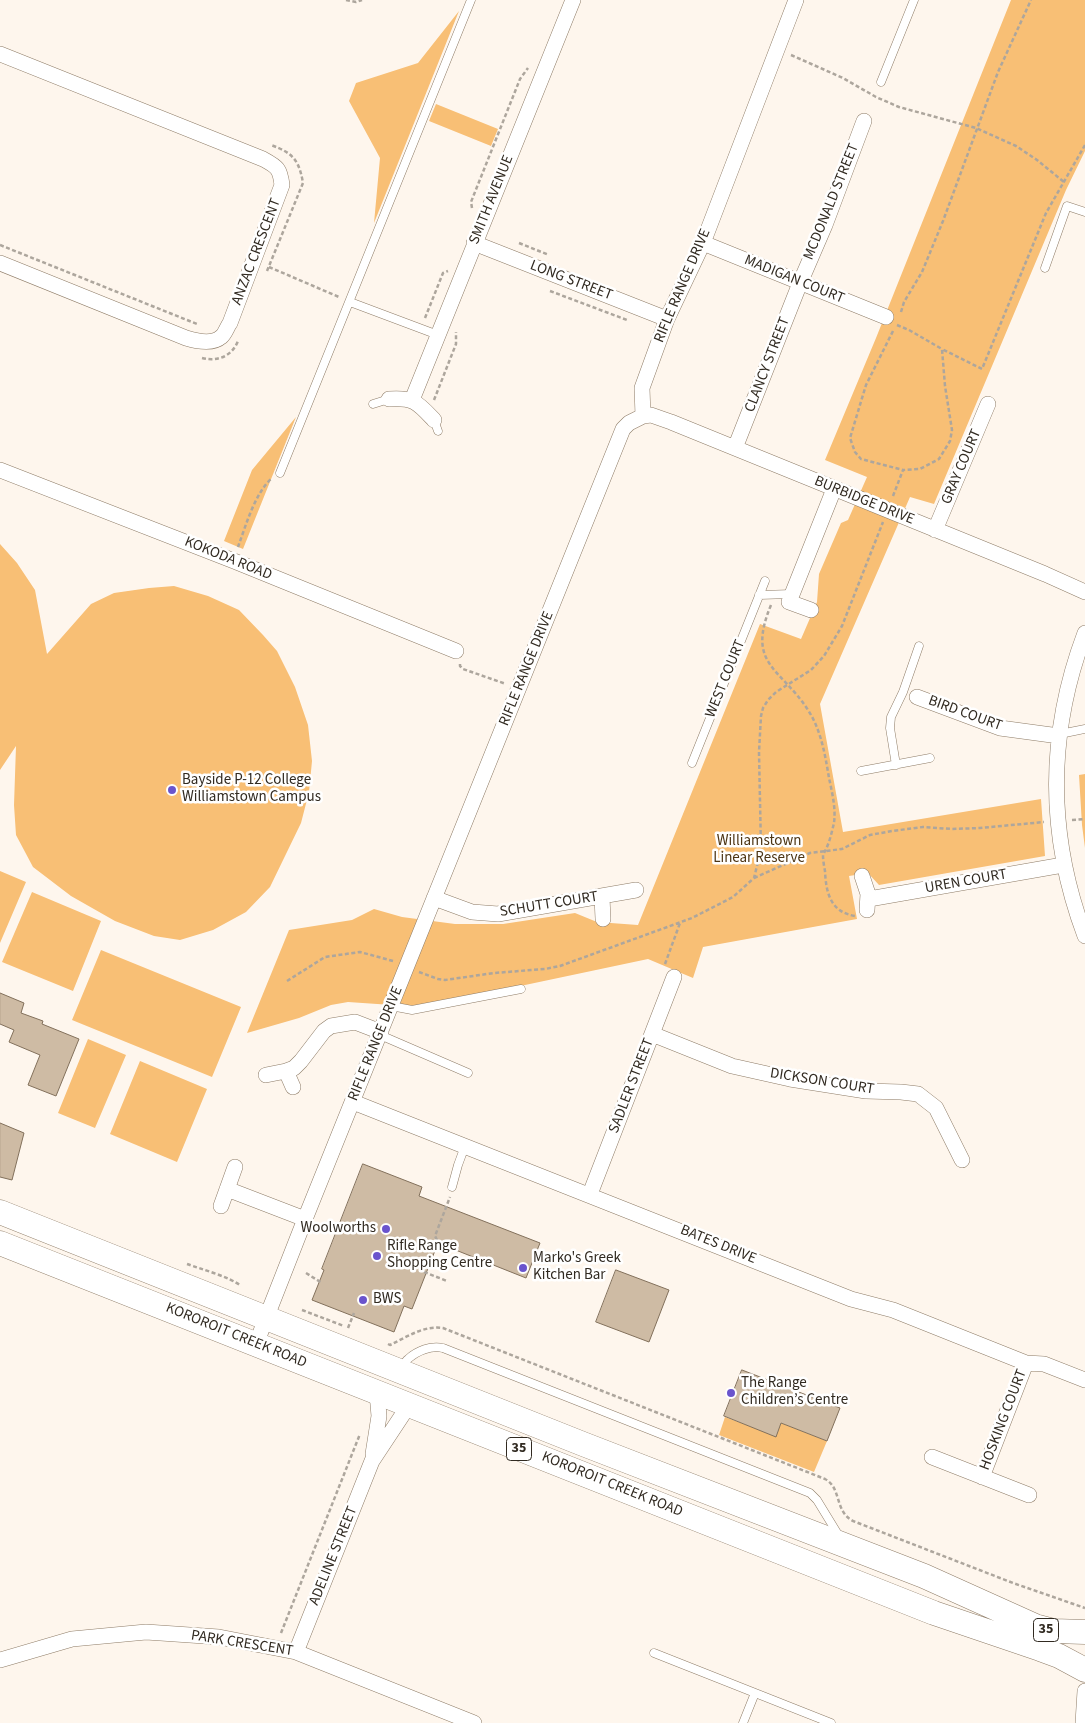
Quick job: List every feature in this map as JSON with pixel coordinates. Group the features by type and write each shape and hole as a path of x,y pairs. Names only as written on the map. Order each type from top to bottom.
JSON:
{"main road":[{"name":"KOROROIT CREEK ROAD","path":"0,1212 583,1444 932,1579 1035,1626 1054,1631 1085,1632"},
{"name":"KOROROIT CREEK ROAD","path":"0,1243 953,1620 1050,1652 1085,1670"},
{"path":"400,1371 414,1407"},
{"name":"35","path":"1085,1643 1082,1658 1085,1670"}],"street":[{"name":"SMITH AVENUE","path":"412,400 431,333 474,244 572,0"},
{"name":"RIFLE RANGE DRIVE","path":"256,1344 623,429 629,423 643,416 642,388 667,318 702,243 796,0"},
{"name":"ANZAC CRESCENT","path":"0,54 263,159 280,171 282,185 230,323 221,337 210,341 199,342 186,338 0,262"},
{"name":"MCDONALD STREET","path":"800,283 825,226 864,121"},
{"name":"MADIGAN COURT","path":"702,243 891,321"},
{"name":"LONG STREET","path":"474,244 667,318"},
{"name":"CLANCY STREET","path":"736,448 800,283"},
{"path":"389,399 403,398 412,400 423,408 435,423"},
{"name":"GRAY COURT","path":"935,530 988,404"},
{"name":"BURBIDGE DRIVE","path":"643,416 651,415 672,422 1085,592"},
{"name":"KOKODA ROAD","path":"0,470 234,561 456,651"},
{"path":"811,610 789,602 834,489"},
{"path":"1085,633 1070,678 1059,735 1057,776 1058,821 1063,865 1074,906 1085,936"},
{"name":"BIRD COURT","path":"910,694 1000,728 1059,735"},
{"name":"UREN COURT","path":"868,905 1063,865"},
{"path":"862,876 868,905"},
{"name":"SCHUTT COURT","path":"434,898 472,912 498,914 636,890"},
{"path":"602,896 603,920"},
{"name":"SADLER STREET","path":"590,1194 652,1034 669,973"},
{"path":"266,1075 286,1072 299,1064 321,1034 331,1026 355,1022 380,1033"},
{"name":"DICKSON COURT","path":"652,1034 732,1066 790,1079 866,1091 918,1094 936,1108 962,1160"},
{"path":"286,1072 293,1087"},
{"name":"BATES DRIVE","path":"353,1102 590,1194 851,1299 893,1310 1026,1363 1044,1364 1085,1380"},
{"path":"221,1206 235,1167"},
{"path":"227,1189 305,1219"},
{"name":"HOSKING COURT","path":"982,1477 1026,1363"},
{"name":"ADELINE STREET","path":"298,1646 372,1460 378,1416 377,1393"},
{"name":"ADELINE STREET","path":"372,1460 414,1407"},
{"name":"HOSKING COURT","path":"932,1458 1029,1495"},
{"name":"PARK CRESCENT","path":"0,1660 72,1639 146,1632 219,1637 298,1646 474,1723"},
{"path":"1083,1723 1085,1691"}],"lane":[{"path":"280,473 471,0"},
{"path":"882,82 914,0"},
{"path":"1045,268 1067,206 1085,212"},
{"path":"350,302 431,333"},
{"path":"373,404 389,399"},
{"name":"WEST COURT","path":"692,763 765,581"},
{"path":"759,594 792,594"},
{"path":"896,765 890,720 894,709 910,694 919,646"},
{"path":"1059,735 1085,729"},
{"path":"861,771 930,758"},
{"path":"391,1006 412,1010 521,989"},
{"path":"380,1033 468,1073"},
{"path":"452,1187 465,1146"},
{"path":"400,1371 406,1359 434,1346 503,1371 810,1494 817,1500 845,1546"},
{"path":"654,1653 831,1723"},
{"path":"744,1723 755,1693"}],"path":[{"path":"346,0 356,2 362,0"},
{"path":"942,349 944,386 952,430 950,441 939,458 920,469 903,470 861,459 855,452 850,438 866,385 891,321 922,272 998,72 1031,0"},
{"path":"776,49 818,66 899,107 976,128 1016,146 1064,182"},
{"path":"473,210 471,202 520,79 532,62"},
{"path":"264,142 282,149 293,156 300,168 303,183 265,276"},
{"path":"891,321 982,370 1046,213 1085,145"},
{"path":"0,245 203,326"},
{"path":"431,333 425,317 443,273 448,270 451,264"},
{"path":"269,267 350,302"},
{"path":"548,290 619,319 632,322"},
{"path":"435,423 438,414 435,407 435,396 456,344 456,332"},
{"path":"200,357 207,359 228,355 236,347 240,338"},
{"path":"754,878 761,850 761,716 768,700 786,684 811,670 834,641 842,626 903,470"},
{"path":"238,548 250,513 270,479 280,473"},
{"path":"775,594 765,619 761,644 767,660 803,704 816,725 824,752 834,801 834,822 823,856 827,892 834,905 842,913 861,918 865,917 868,905"},
{"path":"463,669 519,690"},
{"path":"287,981 325,957 360,952 388,959 440,980 553,968 680,923 722,903 740,892 754,878 810,853 847,848 870,835 923,826 952,829 980,828 1085,819"},
{"path":"669,973 680,923"},
{"path":"437,1240 435,1236 447,1207"},
{"path":"424,1272 447,1281"},
{"path":"306,1273 322,1283"},
{"path":"348,1328 354,1313"},
{"path":"298,1646 280,1634 361,1430"}],"green space":[{"name":"Williamstown Linear Reserve","path":"1011,0 1085,0 1085,151 1066,190 934,504 910,497 820,704 843,832 1041,799 1045,856 879,885 868,873 849,876 857,919 703,947 693,978 648,959 421,1007 348,1002 331,1005 299,1018 247,1033 289,930 352,920 374,909 402,917 455,924 503,924 575,913 597,922 638,925 760,624 801,639 817,602 819,574 841,523 848,520 867,477 825,460 876,338"},
{"path":"459,11 374,223 380,158 349,101 356,83 418,63"},
{"path":"436,104 498,129 491,146 429,121"},
{"path":"296,417 243,549 224,541 252,470"},
{"path":"0,544 17,563 35,590 47,654 91,604 114,593 174,586 208,596 239,610 277,651 295,687 308,725 312,761 309,792 301,823 270,887 246,912 213,930 180,940 154,936 115,921 71,896 33,867 16,835 14,805 16,746 0,770"},
{"path":"1085,774 1085,848 1079,775"},
{"path":"0,871 26,882 0,943"},
{"path":"32,892 101,921 73,991 2,962"},
{"path":"101,950 241,1007 212,1077 72,1020"},
{"path":"88,1039 126,1055 95,1128 58,1113"},
{"path":"140,1061 207,1089 177,1162 110,1134"},
{"path":"725,1417 776,1436 781,1423 827,1441 814,1472 719,1435"}],"building":[{"path":"0,993 24,1003 21,1013 43,1021 42,1024 79,1039 56,1096 28,1085 40,1055 9,1042 14,1030 0,1024"},
{"path":"0,1123 24,1133 12,1180 0,1177"},
{"name":"Rifle Range Shopping Centre","path":"363,1164 422,1187 419,1196 540,1243 526,1278 438,1243 412,1309 404,1306 394,1332 312,1300 324,1270 322,1269"},
{"path":"616,1270 669,1290 649,1342 596,1322"},
{"path":"742,1370 840,1408 827,1441 781,1423 776,1437 724,1416"}],"place":[{"name":"Bayside P-12 College Williamstown Campus","path":"172,790"},
{"name":"Woolworths","path":"386,1229"},
{"name":"Rifle Range Shopping Centre","path":"377,1256"},
{"name":"Marko's Greek Kitchen Bar","path":"523,1268"},
{"name":"BWS","path":"363,1300"},
{"name":"The Range Children’s Centre","path":"731,1393"}]}
